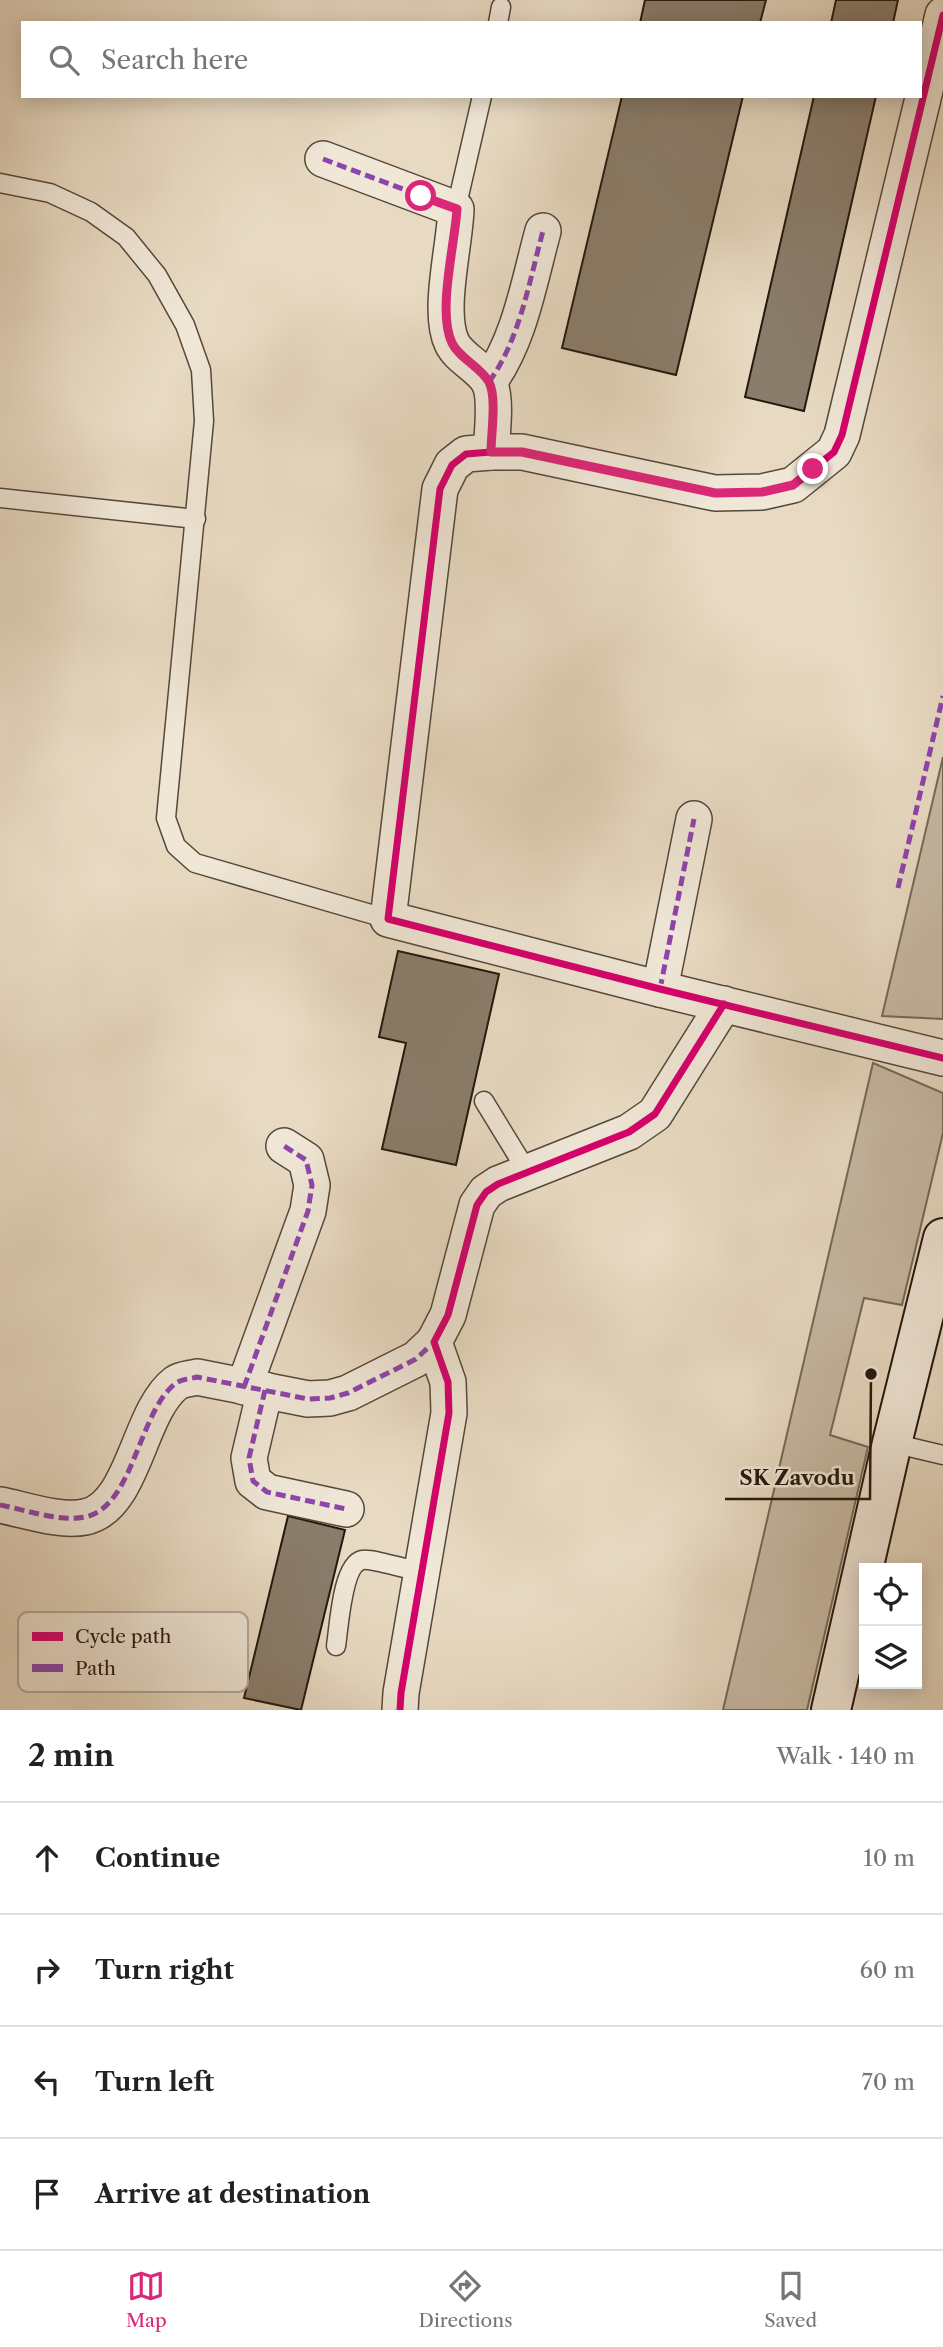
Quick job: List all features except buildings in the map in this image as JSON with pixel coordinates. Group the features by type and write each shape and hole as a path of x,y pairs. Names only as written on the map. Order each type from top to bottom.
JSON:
{"main road":[{"path":"831,1710 892,1443 937,1293 943,1238"}],"street":[{"path":"943,15 842,435 834,452 793,485 762,492 715,493 522,452 466,454 452,465 440,489 388,919 943,1058"},
{"path":"323,159 457,209 446,294 447,321 452,344 489,382 493,399 491,452"},
{"path":"489,382 504,361 512,341 543,231"},
{"path":"660,989 694,819"},
{"path":"0,1505 58,1516 84,1517 102,1511 115,1497 161,1398 178,1381 197,1377 308,1399 330,1398 348,1393 416,1359 435,1342 448,1315 477,1205 486,1192 498,1184 629,1132 655,1114 724,1004"},
{"path":"284,1146 306,1160 312,1185 308,1211 254,1389 248,1458 253,1481 267,1492 346,1509"},
{"path":"400,1710 449,1413 448,1382 435,1342"}],"lane":[{"path":"457,209 481,98"},
{"path":"0,183 50,193 91,212 127,237 157,275 185,325 201,370 204,421 166,818 176,846 195,863 388,919"},
{"path":"0,498 196,519"},
{"path":"484,1101 528,1173"},
{"path":"892,1443 943,1455"},
{"path":"336,1646 347,1575 353,1564 363,1559 421,1572"}],"shaded area":[{"path":"943,757 943,1019 882,1016"},
{"path":"873,1063 943,1093 943,1133 902,1305 864,1298 830,1435 868,1447 807,1710 723,1710"}],"marked path":[{"path":"323,159 456,209 446,296 448,330 455,348 489,382 493,406 491,452"},
{"path":"489,382 516,329 543,231"},
{"path":"898,888 943,696"},
{"path":"660,989 694,819"},
{"path":"244,1387 308,1211 312,1185 306,1160 284,1146"},
{"path":"0,1505 64,1518 85,1517 101,1510 115,1496 125,1478 163,1397 181,1381 197,1377 308,1399 330,1398 348,1393 416,1359 434,1342"},
{"path":"265,1390 249,1458 253,1481 267,1492 346,1509"}],"cycle path":[{"path":"943,15 842,435 834,452 793,485 762,492 715,493 522,452 466,454 452,465 440,489 388,919 943,1058"},
{"path":"400,1710 449,1413 448,1382 434,1342 448,1315 477,1205 486,1192 498,1184 629,1132 655,1114 724,1004"}],"place":[{"name":"SK Zavodu","path":"871,1374"}],"route":[{"path":"421,196 457,209 446,294 447,321 452,344 489,382 493,399 491,452 522,452 715,493 762,492 793,485 813,469"}]}
